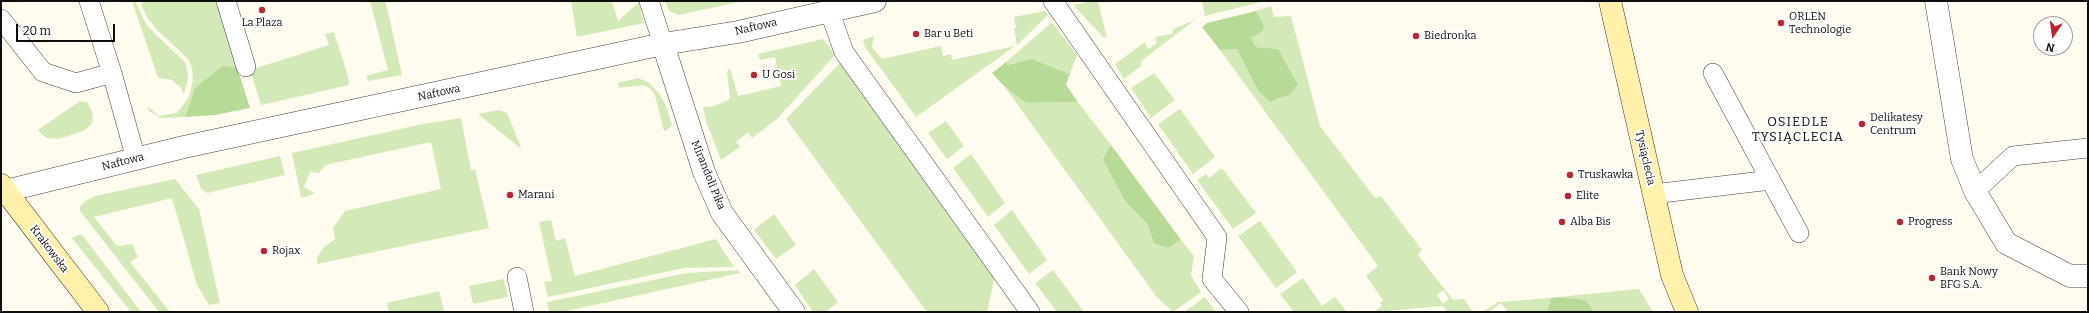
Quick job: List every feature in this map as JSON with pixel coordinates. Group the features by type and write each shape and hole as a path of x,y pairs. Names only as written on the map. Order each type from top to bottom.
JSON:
{"street":[{"name":"Naftowa","path":"2,189 663,44 738,32 829,10 875,1"},
{"name":"Tysiąclecia","path":"1610,1 1672,275 1687,312"},
{"path":"1936,1 1962,159 1975,191 2006,243 2070,276 2088,276"},
{"name":"Mirandoli Pika","path":"663,44 704,172 722,213 794,312"},
{"name":"Krakowska","path":"2,189 98,312"}],"lane":[{"path":"89,1 112,73 136,159"},
{"path":"226,1 246,67"},
{"path":"649,1 663,44"},
{"path":"1053,1 1218,237 1212,279 1239,312"},
{"path":"829,10 844,52 1030,312"},
{"path":"1,19 43,72 76,83 112,73"},
{"path":"1713,73 1799,233"},
{"path":"1975,191 2012,156 2088,148"},
{"path":"1653,194 1771,180"},
{"path":"517,277 524,312"}],"green space":[{"path":"132,1 135,1 146,24 152,31 186,63 188,79 184,94 181,88 172,80 158,78"},
{"path":"144,1 216,1 237,67 195,88 185,117 161,118 149,111 147,106 159,116 177,113 189,97 193,80 192,68 188,59 157,30 147,17 141,5"},
{"path":"370,1 385,1 386,3 402,75 368,81 366,76 388,70"},
{"path":"571,1 612,1 618,21 639,2 644,23 577,37"},
{"path":"665,1 734,1 735,3 679,15 669,11"},
{"path":"1098,1 1107,38 1103,37 1073,5"},
{"path":"1202,1 1265,1 1205,16"},
{"path":"1271,6 1274,17 1291,16 1320,126 1375,198 1381,196 1422,250 1418,255 1453,300 1464,299 1472,311 1471,312 1447,312 1443,306 1374,312 1382,306 1380,303 1383,300 1366,276 1378,266 1220,50 1237,49 1248,69 1277,98 1288,96 1278,49 1256,47 1251,38 1263,31 1264,25 1256,11","holes":["1443,290 1449,299 1443,304 1437,295"]},
{"path":"1045,11 1048,15 1017,45 1014,17"},
{"path":"1256,11 1264,25 1263,31 1251,38 1256,47 1278,49 1298,85 1288,96 1277,98 1271,102 1259,92 1237,49 1220,50 1202,27 1207,23"},
{"path":"1195,20 1141,61 1141,66 1124,79 1115,64 1145,42 1148,49 1157,43 1155,37 1172,34 1173,29"},
{"path":"1052,22 1077,55 1070,74 1032,59 1008,65 1006,62"},
{"path":"334,32 348,76 349,85 261,105 250,70 329,45 325,34"},
{"path":"874,36 872,47 882,59 941,46 943,56 951,54 952,60 1015,46 916,117 865,47 863,40"},
{"path":"823,39 835,55 776,120 752,138 748,132 736,142 740,147 721,160 707,124 703,107 714,106 730,99 727,72 730,68 738,96 781,86 775,57 760,60 758,54"},
{"path":"1032,59 1070,74 1066,85 1078,102 1026,103 1004,86 992,73 1006,62 1008,65"},
{"path":"840,63 995,276 987,312 927,312 786,119"},
{"path":"223,66 237,67 250,108 215,115 185,117 195,88"},
{"path":"1154,73 1175,100 1151,118 1131,88"},
{"path":"638,78 649,83 659,93 665,104 672,125 667,130 664,131 655,95 651,89 643,85 619,88 618,83"},
{"path":"1004,86 1026,103 1078,102 1111,145 1108,153 1117,183 1125,201 1148,225 1155,243 1168,248 1181,240 1194,256 1191,275 1201,292 1173,312 1156,296"},
{"path":"80,101 87,102 92,111 93,121 91,125 83,131 59,139 47,138 41,134 38,130"},
{"path":"1180,109 1215,157 1193,174 1158,124"},
{"path":"499,110 507,113 521,147 520,148 478,114"},
{"path":"461,118 471,170 475,169 489,228 317,264 317,258 324,247 335,239 333,228 345,211 441,189 431,142 325,165 319,173 310,172 304,187 315,193 305,197 301,197 292,153 423,124"},
{"path":"946,121 964,146 947,159 928,133"},
{"path":"1111,145 1181,240 1168,248 1154,243 1148,225 1125,201 1103,159"},
{"path":"971,154 1005,203 988,217 953,168"},
{"path":"280,156 285,175 207,193 201,189 196,175"},
{"path":"1222,168 1256,213 1233,229 1197,180 1206,174 1209,178"},
{"path":"175,179 199,209 220,303 209,305 197,285 172,198 94,217 117,246 132,244 138,257 130,262 170,312 159,312 80,211 80,207 85,201 95,196"},
{"path":"1012,210 1047,260 1029,274 994,225"},
{"path":"774,214 796,245 776,259 754,230"},
{"path":"551,220 556,241 565,238 575,276 716,239 734,267 684,268 548,297 544,282 552,281 539,222"},
{"path":"1260,221 1297,272 1276,288 1238,236"},
{"path":"80,234 141,312 131,312 72,238"},
{"path":"814,269 838,302 825,312 813,312 795,285"},
{"path":"738,270 740,273 562,312 549,312 547,302 687,273"},
{"path":"1053,270 1084,312 1057,312 1035,283"},
{"path":"1303,278 1322,306 1335,297 1347,312 1294,312 1280,294"},
{"path":"504,279 508,297 473,304 469,286"},
{"path":"1639,289 1653,312 1594,312 1586,300 1558,297"},
{"path":"439,291 444,311 389,312 387,303"},
{"path":"1205,297 1216,312 1184,312"},
{"path":"1558,297 1586,300 1594,312 1547,312 1551,298"},
{"path":"1551,298 1547,312 1508,312 1501,303 1489,312 1483,312 1498,302"}],"place":[{"name":"La Plaza","path":"262,10"},
{"name":"ORLEN Technologie","path":"1781,23"},
{"name":"Bar u Beti","path":"916,34"},
{"name":"Biedronka","path":"1416,36"},
{"name":"U Gosi","path":"754,75"},
{"name":"Delikatesy Centrum","path":"1862,124"},
{"name":"Truskawka","path":"1570,175"},
{"name":"Marani","path":"510,195"},
{"name":"Elite","path":"1568,196"},
{"name":"Alba Bis","path":"1562,222"},
{"name":"Progress","path":"1900,222"},
{"name":"Rojax","path":"264,251"},
{"name":"Bank Nowy BFG S.A.","path":"1932,278"}],"district":[{"name":"OSIEDLE TYSIĄCLECIA","path":"1798,130"}]}
